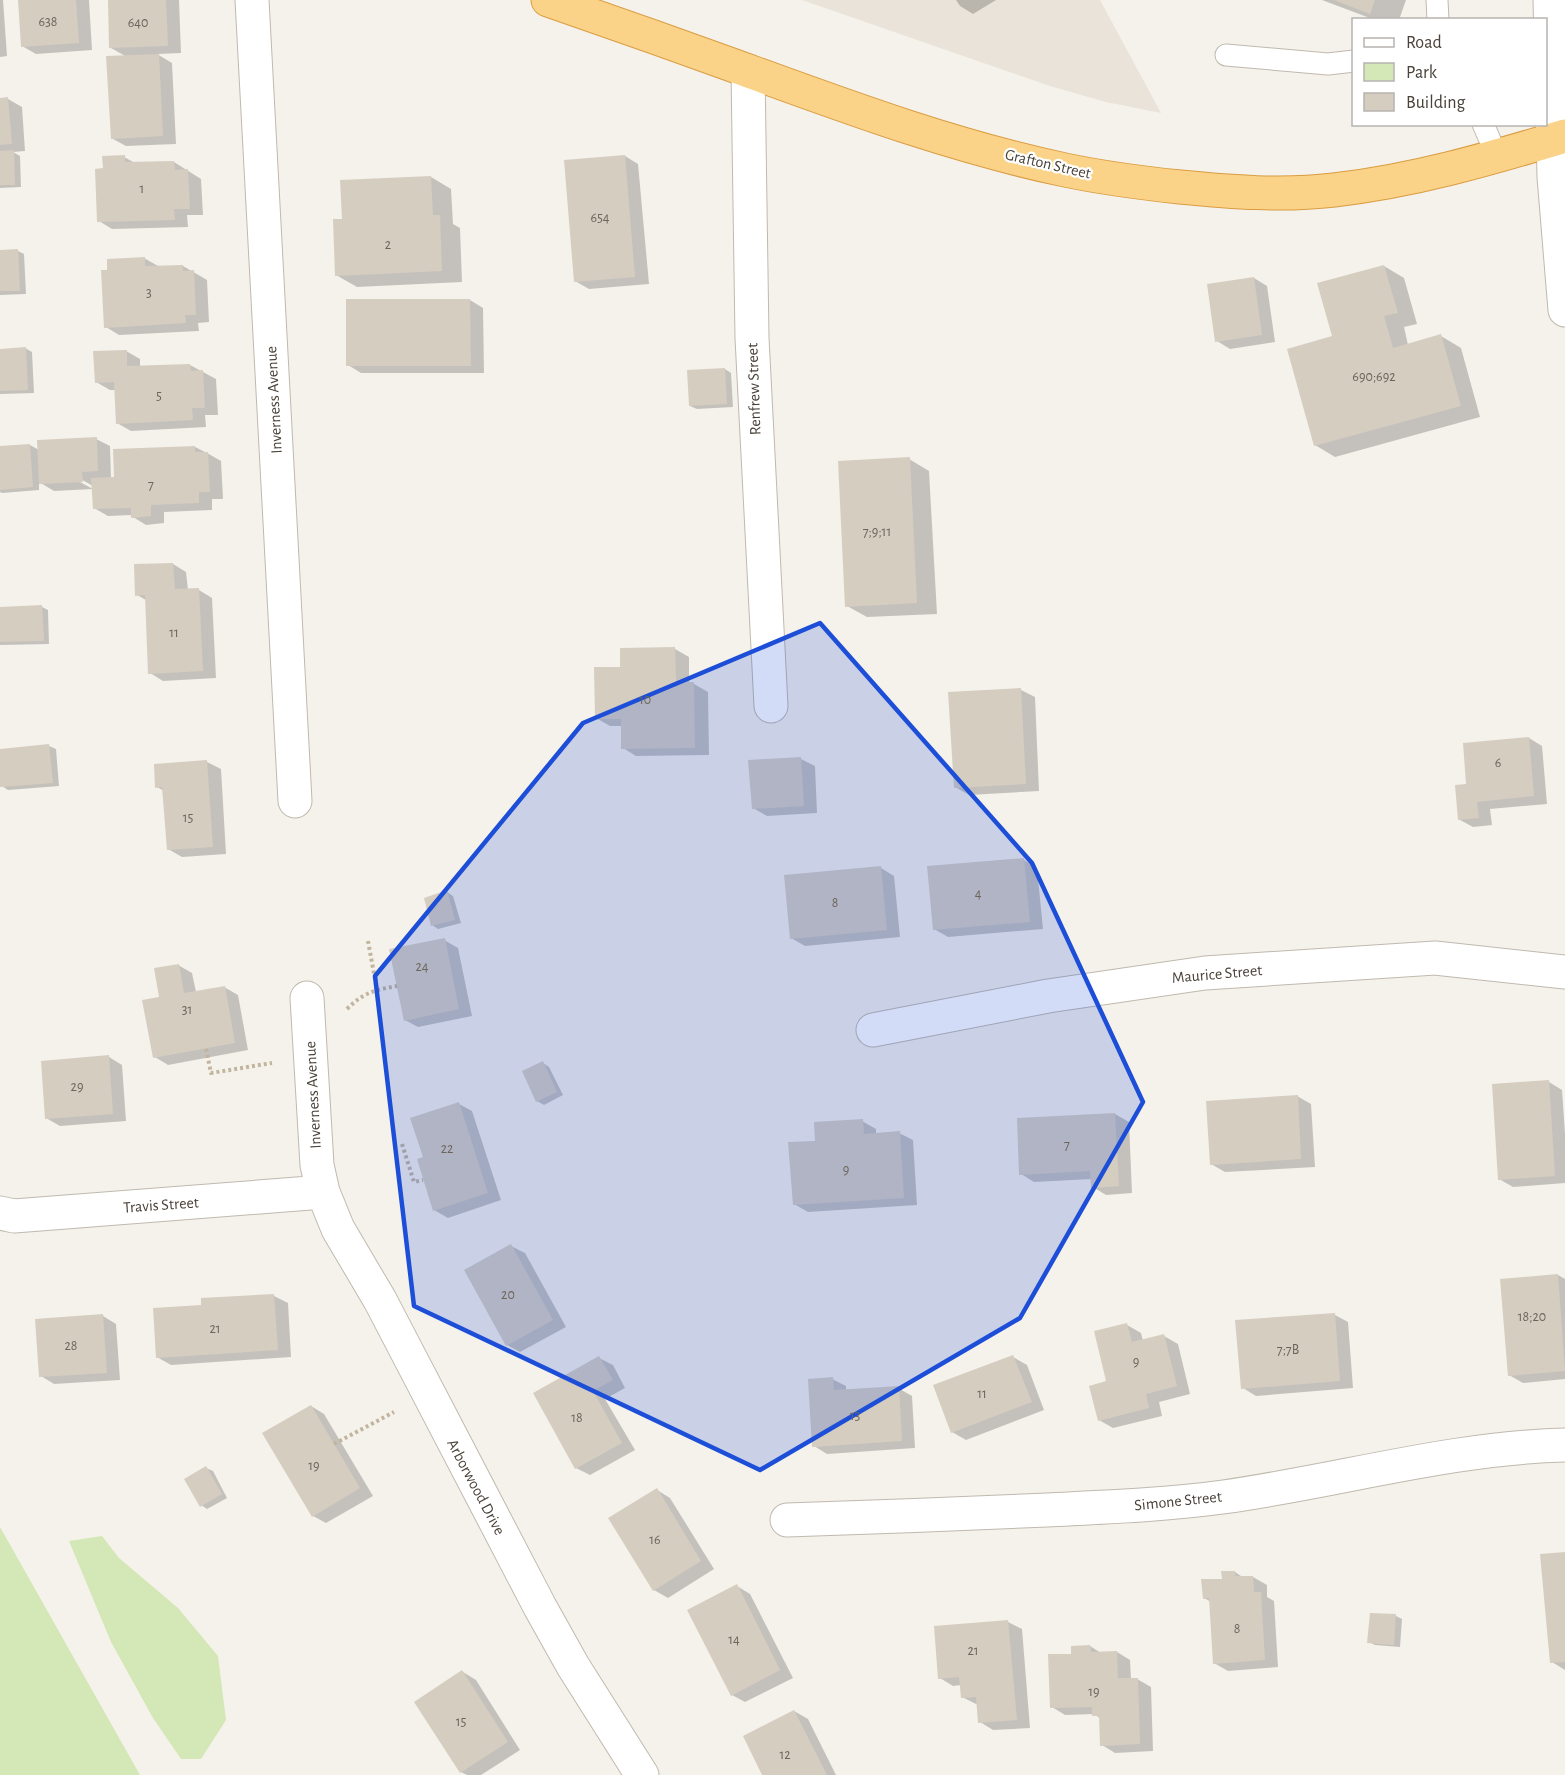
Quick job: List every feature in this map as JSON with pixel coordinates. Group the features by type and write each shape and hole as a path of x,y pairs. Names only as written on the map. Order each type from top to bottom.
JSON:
{"highway":[{"name":"Grafton Street","path":"548,0 920,131 1066,170 1140,182 1204,189 1268,192 1332,190 1406,179 1497,156 1559,137"}],"street":[{"name":"Inverness Avenue","path":"252,0 296,801"},
{"path":"1550,0 1559,137 1556,195 1565,310"},
{"name":"Renfrew Street","path":"748,71 752,338 771,706"},
{"name":"Maurice Street","path":"873,1030 1048,996 1205,973 1435,958 1565,972"},
{"name":"Inverness Avenue","path":"307,998 316,1165 323,1192"},
{"name":"Travis Street","path":"0,1213 14,1216 323,1192"},
{"name":"Arborwood Drive","path":"323,1192 338,1229 380,1300 507,1546 573,1666 642,1775"},
{"name":"Simone Street","path":"787,1520 960,1515 1164,1504 1269,1490 1449,1456 1493,1450 1565,1445"}],"lane":[{"path":"1437,0 1438,18"},
{"path":"1226,55 1328,64 1352,61"},
{"path":"1484,126 1497,156"}],"path":[{"path":"368,941 376,990"},
{"path":"206,1049 211,1073 311,1056"},
{"path":"402,1144 414,1182 423,1180"},
{"path":"334,1444 428,1395"}],"highlighted area":[{"path":"820,623 1032,863 1143,1102 1020,1318 760,1470 414,1306 375,976 583,723"}],"shaded area":[{"path":"802,0 1100,0 1161,113 1106,102 1050,86"}],"green space":[{"path":"0,1527 140,1775 0,1775"},
{"path":"102,1536 119,1558 178,1608 218,1656 226,1720 201,1759 181,1759 153,1718 111,1642 69,1541"}],"building":[{"path":"18,0 76,0 79,43 21,47"},
{"path":"108,0 166,0 168,46 109,48"},
{"path":"1334,0 1375,0 1370,14"},
{"path":"159,54 163,136 111,139 106,56"},
{"path":"8,97 12,144 0,145 0,98"},
{"path":"14,150 15,185 0,185 0,151"},
{"path":"125,155 125,162 174,161 175,170 188,169 190,209 174,209 175,220 97,222 95,169 103,168 102,156"},
{"path":"625,155 635,277 574,282 564,160"},
{"path":"431,176 433,215 440,215 442,271 335,276 333,219 342,219 340,180"},
{"path":"18,249 20,291 0,291 0,250"},
{"path":"145,257 145,266 183,265 183,271 194,270 196,315 185,315 186,323 104,328 101,270 107,270 107,259"},
{"path":"1384,265 1398,313 1384,316 1393,348 1441,334 1461,406 1314,446 1287,349 1332,336 1317,283"},
{"path":"1254,277 1262,335 1215,342 1207,284"},
{"path":"346,299 470,299 471,366 346,366"},
{"path":"26,347 28,390 0,391 0,349"},
{"path":"127,350 127,366 190,364 191,371 203,370 205,408 192,408 193,420 116,424 114,382 95,383 93,351"},
{"path":"725,368 727,404 689,406 687,370"},
{"path":"97,437 98,471 82,472 83,482 39,484 37,440"},
{"path":"30,444 33,487 0,490 0,446"},
{"path":"195,446 195,452 208,452 210,492 199,492 199,503 151,505 151,516 131,518 131,508 93,509 91,478 114,477 113,449"},
{"path":"910,457 917,603 845,607 838,461"},
{"path":"173,563 175,589 199,588 203,671 148,674 145,595 135,596 134,564"},
{"path":"42,605 44,641 0,642 0,607"},
{"path":"675,647 676,682 694,682 695,748 621,749 621,719 595,719 594,667 620,667 620,648"},
{"path":"1021,688 1026,784 954,788 948,692"},
{"path":"1529,737 1534,796 1477,802 1479,818 1458,820 1455,785 1466,784 1463,743"},
{"path":"49,744 53,783 0,787 0,749"},
{"path":"801,757 804,806 752,809 748,760"},
{"path":"207,760 213,847 167,850 162,787 155,788 154,764"},
{"path":"1024,858 1030,922 933,930 927,866"},
{"path":"881,866 887,930 790,939 784,875"},
{"path":"447,890 455,920 431,926 424,898"},
{"path":"445,938 459,1009 404,1021 389,949"},
{"path":"179,964 184,993 225,986 235,1043 153,1058 142,1000 159,997 154,968"},
{"path":"109,1055 113,1114 45,1119 41,1061"},
{"path":"543,1061 557,1092 536,1102 522,1071"},
{"path":"1549,1080 1555,1176 1498,1180 1492,1084"},
{"path":"1298,1095 1301,1159 1210,1165 1206,1101"},
{"path":"459,1102 488,1193 433,1211 417,1159 423,1157 410,1118"},
{"path":"1115,1113 1119,1186 1091,1188 1090,1171 1019,1175 1017,1118"},
{"path":"863,1119 864,1134 900,1131 904,1198 793,1205 788,1142 815,1141 814,1122"},
{"path":"511,1244 553,1320 506,1346 464,1270"},
{"path":"1558,1274 1565,1371 1508,1376 1500,1279"},
{"path":"274,1294 278,1350 156,1358 153,1308 201,1305 201,1298"},
{"path":"1335,1313 1340,1381 1241,1389 1235,1320"},
{"path":"103,1314 107,1373 39,1377 35,1319"},
{"path":"1127,1323 1132,1342 1164,1334 1177,1386 1146,1394 1149,1408 1098,1421 1089,1386 1106,1381 1094,1331"},
{"path":"1013,1355 1032,1402 951,1433 933,1385"},
{"path":"599,1356 613,1380 593,1391 622,1443 575,1469 533,1393"},
{"path":"833,1377 834,1390 899,1386 902,1441 812,1447 808,1379"},
{"path":"311,1405 360,1488 312,1517 262,1433"},
{"path":"206,1466 222,1494 200,1507 184,1479"},
{"path":"657,1488 701,1561 653,1591 608,1518"},
{"path":"1565,1552 1565,1662 1550,1663 1540,1554"},
{"path":"1221,1571 1235,1571 1235,1576 1253,1576 1254,1592 1261,1592 1265,1660 1213,1664 1209,1598 1203,1599 1201,1579 1222,1579"},
{"path":"737,1584 780,1670 731,1696 687,1610"},
{"path":"1370,1613 1396,1614 1394,1645 1367,1643"},
{"path":"1008,1620 1017,1720 978,1723 976,1697 961,1698 959,1677 938,1679 934,1626"},
{"path":"1090,1645 1091,1652 1117,1651 1118,1678 1138,1678 1140,1744 1100,1746 1099,1716 1092,1716 1092,1707 1050,1708 1048,1654 1071,1654 1071,1646"},
{"path":"462,1670 508,1742 460,1773 414,1702"},
{"path":"794,1710 827,1775 762,1775 743,1736"}]}
